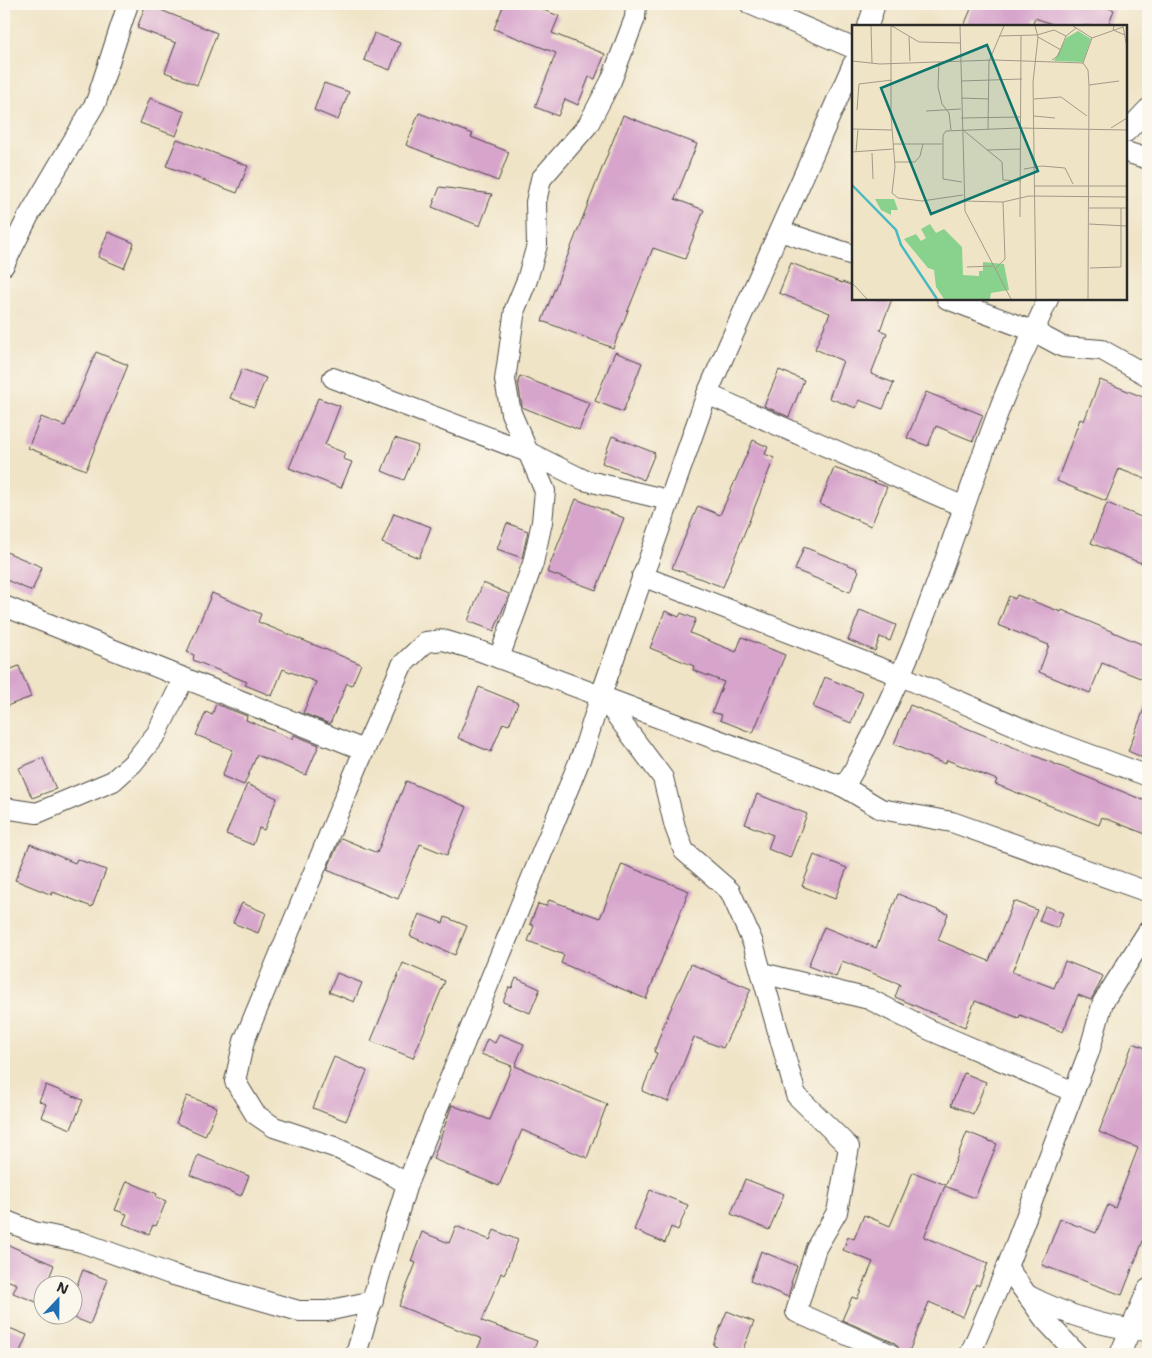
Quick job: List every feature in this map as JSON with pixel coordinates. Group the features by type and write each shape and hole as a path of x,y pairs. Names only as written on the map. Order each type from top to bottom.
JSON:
{"street":[{"path":"4,265 28,217 96,102 128,4"},
{"path":"499,658 533,563 542,522 545,491 511,413 505,380 515,310 527,280 537,245 536,202 541,179 588,125 611,81 636,18 636,4"},
{"path":"750,4 852,48"},
{"path":"868,25 875,4"},
{"path":"356,1354 407,1184 583,752 600,696 707,394 852,66"},
{"path":"1127,131 1148,109"},
{"path":"1127,152 1148,159"},
{"path":"780,232 852,255"},
{"path":"950,300 1034,331 1063,347 1102,350 1148,376"},
{"path":"844,787 863,754 901,676 1000,407 1048,300"},
{"path":"333,378 530,453 584,480 668,500"},
{"path":"707,394 964,507"},
{"path":"642,576 901,676 1037,735 1148,776"},
{"path":"4,606 364,750"},
{"path":"407,1184 386,1171 334,1147 274,1127 255,1114 235,1081 244,1042 364,750 402,665 426,642 443,640 499,658 844,787 881,809 952,822 1148,892"},
{"path":"4,808 37,814 113,781 133,763 157,732 184,678"},
{"path":"600,696 663,778 674,827 684,851 730,891 753,943 796,1095 849,1147 837,1212 816,1248 796,1312 890,1354"},
{"path":"970,1354 1007,1267 1089,1052 1102,1002 1148,931"},
{"path":"762,973 869,999 930,1030 1074,1092"},
{"path":"4,1220 34,1232 81,1242 170,1274 299,1310 327,1311 372,1301"},
{"path":"1007,1267 1045,1320 1077,1354"},
{"path":"1120,1354 1140,1330 1148,1289"},
{"path":"1027,1295 1054,1309 1089,1321 1140,1330"}],"building":[{"path":"146,4 217,33 197,85 165,72 176,43 137,28"},
{"path":"504,4 528,4 559,16 552,33 605,54 595,79 589,77 578,105 565,99 558,116 535,107 556,53 494,29"},
{"path":"973,4 1097,4 1114,10 1108,25 1055,25 1035,18 1032,25 964,25"},
{"path":"374,33 400,43 390,70 364,60"},
{"path":"324,83 349,92 338,120 314,110"},
{"path":"150,98 185,112 176,136 140,123"},
{"path":"419,113 473,134 471,137 509,152 498,181 406,145"},
{"path":"623,115 697,144 675,199 704,210 685,259 653,248 613,348 542,321"},
{"path":"177,139 248,166 237,193 166,166"},
{"path":"440,187 492,194 480,226 432,207"},
{"path":"108,232 134,243 124,268 98,257"},
{"path":"791,263 852,286 852,300 892,300 880,330 887,333 871,374 894,383 883,409 859,400 856,408 829,398 843,361 815,349 830,313 779,293"},
{"path":"96,352 128,365 86,470 28,448 41,417 65,426"},
{"path":"615,352 642,363 623,412 595,401"},
{"path":"242,369 266,378 254,407 230,398"},
{"path":"779,370 804,380 789,417 764,406"},
{"path":"520,376 590,403 579,430 522,407 518,382"},
{"path":"1100,380 1148,399 1148,480 1119,469 1106,501 1057,481 1080,419 1084,421"},
{"path":"926,392 983,415 973,441 936,426 928,446 907,438"},
{"path":"318,398 340,406 325,445 345,453 343,459 352,462 341,488 289,468"},
{"path":"612,436 655,453 644,480 602,463"},
{"path":"395,438 418,446 404,480 382,471"},
{"path":"753,440 768,447 765,454 774,458 723,587 672,568 698,506 720,515"},
{"path":"834,468 887,487 871,526 820,504"},
{"path":"576,499 624,518 596,590 547,572"},
{"path":"1107,503 1148,520 1148,545 1141,563 1091,543"},
{"path":"394,513 431,527 419,558 382,543"},
{"path":"507,523 528,531 522,558 497,549"},
{"path":"804,547 856,568 859,571 850,592 795,570"},
{"path":"4,551 42,567 32,591 4,579"},
{"path":"483,583 509,594 494,631 468,621"},
{"path":"212,593 261,614 258,622 361,664 352,685 347,683 330,724 303,713 316,682 283,669 272,696 245,685 247,682 193,660 194,655 187,652"},
{"path":"1017,595 1061,612 1062,610 1148,647 1148,681 1102,663 1090,693 1039,672 1049,645 998,625 1009,596 1015,599"},
{"path":"860,610 896,625 890,641 880,637 875,651 848,640"},
{"path":"665,611 679,617 681,613 696,619 690,633 736,652 742,637 785,655 753,733 720,720 722,715 712,712 724,682 693,670 694,666 650,648"},
{"path":"19,666 31,697 4,707 4,672"},
{"path":"825,677 863,693 851,723 813,707"},
{"path":"479,687 518,703 509,725 503,723 491,752 458,738"},
{"path":"1148,701 1148,760 1128,751"},
{"path":"216,704 247,716 246,720 292,739 294,735 319,745 306,775 257,755 244,785 222,776 233,750 196,735 206,712 212,715"},
{"path":"910,705 1148,802 1148,835 1102,817 1099,825 995,784 997,780 947,760 945,764 894,744"},
{"path":"43,758 56,789 32,798 19,768"},
{"path":"406,781 467,807 447,855 420,844 398,899 327,870 341,838 377,853"},
{"path":"247,784 277,798 264,830 259,828 253,845 226,834"},
{"path":"757,794 807,814 790,858 768,849 773,835 745,824"},
{"path":"30,844 75,863 77,859 106,870 92,907 53,892 52,895 15,880"},
{"path":"814,855 847,868 835,899 802,886"},
{"path":"622,864 689,891 646,999 561,963 564,955 528,941 534,926 530,924 538,904 546,906 549,900 600,918"},
{"path":"898,894 948,914 938,940 989,961 1014,901 1037,910 1012,972 1054,988 1065,961 1103,976 1091,1000 1078,995 1063,1032 1020,1015 1019,1018 975,1001 965,1027 895,997 900,984 842,961 836,977 808,966 824,927 876,948"},
{"path":"242,903 266,913 258,933 233,923"},
{"path":"1045,906 1063,913 1057,928 1039,921"},
{"path":"419,914 443,923 445,917 467,926 455,955 410,936"},
{"path":"403,963 445,981 413,1058 371,1041"},
{"path":"691,964 751,989 723,1048 694,1037 668,1102 642,1091 657,1053 654,1052 664,1024"},
{"path":"337,973 362,983 354,1002 329,992"},
{"path":"516,978 540,989 530,1013 503,1002 509,987 512,988"},
{"path":"499,1034 524,1044 515,1066 607,1104 587,1158 522,1130 499,1186 433,1159 452,1105 490,1120 512,1066 481,1054 487,1039 495,1043"},
{"path":"1133,1043 1148,1049 1148,1081 1144,1093 1148,1095 1148,1228 1122,1295 1042,1265 1060,1219 1096,1233 1108,1205 1115,1208 1138,1148 1099,1132"},
{"path":"334,1057 367,1071 346,1121 313,1108"},
{"path":"964,1073 986,1082 973,1114 951,1105"},
{"path":"46,1085 83,1100 71,1129 41,1117 46,1104 39,1101"},
{"path":"187,1096 217,1107 205,1136 176,1123"},
{"path":"967,1132 997,1144 975,1198 945,1186 924,1237 988,1263 979,1286 976,1284 963,1317 929,1302 908,1354 901,1351 895,1343 842,1320 852,1297 857,1299 873,1262 843,1250 848,1237 854,1239 864,1215 890,1226 913,1172 946,1185"},
{"path":"198,1155 249,1176 241,1196 190,1175"},
{"path":"745,1179 784,1194 769,1230 731,1214"},
{"path":"127,1181 157,1194 156,1197 166,1201 156,1226 153,1225 149,1234 123,1224 127,1214 115,1210"},
{"path":"650,1190 688,1205 678,1230 671,1227 665,1243 634,1230"},
{"path":"456,1226 490,1240 494,1230 518,1240 504,1275 501,1273 482,1321 537,1341 532,1354 475,1354 482,1339 399,1306 416,1263 411,1261 422,1232 449,1243"},
{"path":"4,1243 54,1265 50,1276 32,1276 32,1300 13,1293 17,1284 4,1279"},
{"path":"761,1251 797,1266 788,1297 750,1281"},
{"path":"83,1270 108,1280 90,1324 82,1321 81,1276"},
{"path":"727,1311 754,1322 741,1354 734,1354 713,1345"},
{"path":"4,1326 27,1335 19,1354 4,1354"}]}
